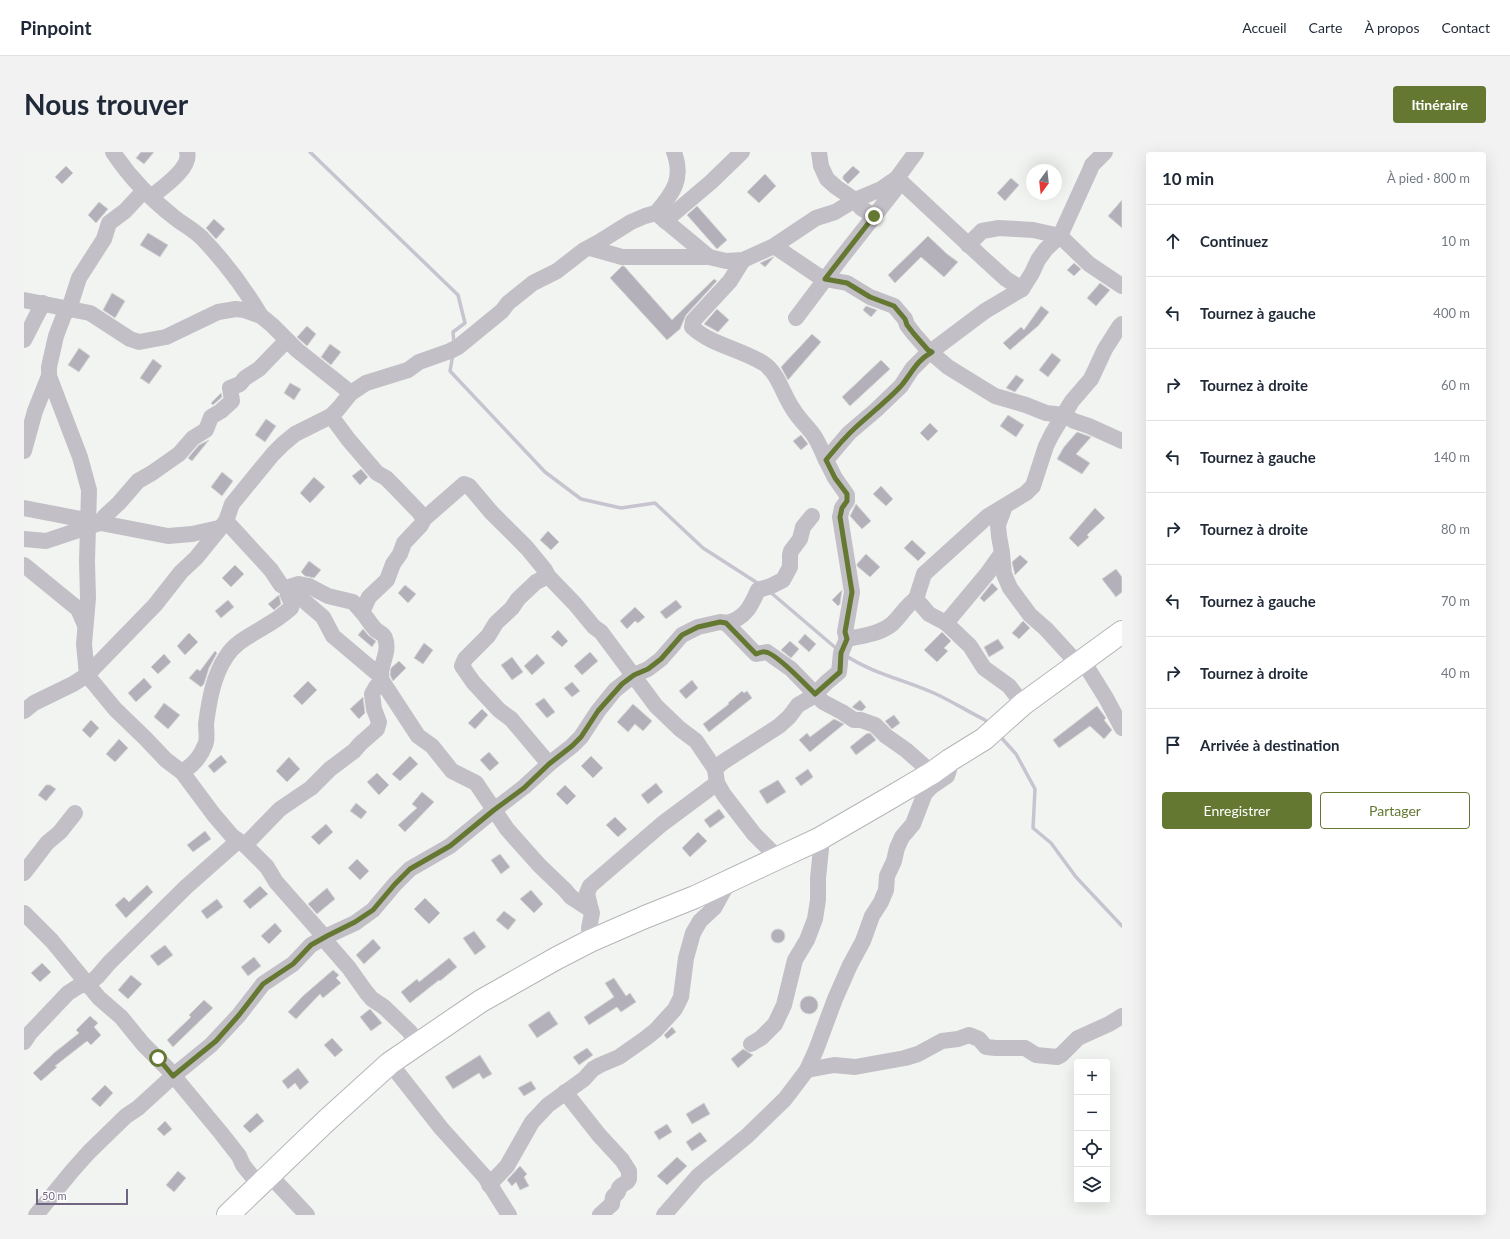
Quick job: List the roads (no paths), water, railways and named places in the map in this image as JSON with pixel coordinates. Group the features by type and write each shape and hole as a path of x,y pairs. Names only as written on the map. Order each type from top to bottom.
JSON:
{"highway":[{"path":"228,1215 390,1063 481,1001 590,941 695,897 819,839 932,773 984,739 1023,704 1122,632"}],"street":[{"path":"113,152 120,165 144,193 202,238 244,288 261,316 298,350 351,393"},
{"path":"187,152 188,159 185,165 165,188 144,193 123,213 109,223 104,239 76,283 63,295 57,308 49,376 80,458 89,490 92,524 87,570 88,598 84,644 87,675 114,709 166,760 182,772 208,808 267,867 276,882 321,933 323,938 349,968 372,999 384,1007 410,1032 416,1046"},
{"path":"660,217 671,195 677,178 679,168 674,152"},
{"path":"660,217 711,182 742,152"},
{"path":"819,152 827,179 855,200 861,208 874,216"},
{"path":"796,318 874,216 916,152"},
{"path":"826,460 849,433 901,386 918,362 985,311 1022,289 1042,254 1060,236 1092,166 1105,152"},
{"path":"590,248 622,257 709,257 726,261 743,260 774,246 816,218 835,212 855,200 899,180"},
{"path":"899,180 1006,279 1022,289"},
{"path":"24,710 34,703 87,675 155,605 181,572 196,558 222,525 232,504 273,454 295,434 331,416 351,393 366,383 382,380 396,373 408,370 419,362 458,347 502,311 508,303 532,283 557,271 584,250 590,248 631,222 645,216 660,217 709,257"},
{"path":"968,245 982,231 999,228 1033,230 1060,236 1089,264 1122,286"},
{"path":"774,246 808,270 825,279 847,283 870,297 894,306 905,319 907,325 928,350 948,367 995,396 1026,405 1046,413 1064,415 1074,421 1122,441"},
{"path":"590,941 589,928 592,913 587,893 590,886 716,776 722,762 769,733 789,717 798,705 815,694 840,672 841,653 847,639 845,632 852,592 840,517 842,508 847,501 847,494 835,478 813,434 792,408 773,373 765,364 752,356 710,340 692,327 693,321 730,281 743,260"},
{"path":"24,300 57,308 90,313 130,339 139,342 166,337 218,312 236,309 261,316"},
{"path":"24,340 57,308"},
{"path":"847,639 873,633 892,624 910,603 916,599 924,574 988,516 1026,493 1033,486 1046,446 1072,401 1091,378 1105,349 1118,327 1122,324"},
{"path":"24,539 46,541 92,524 105,516 119,503 138,481 179,454 193,438 204,432 210,417 221,411 232,400 230,388 240,384 245,378 259,368 287,340"},
{"path":"24,451 35,411 49,376"},
{"path":"331,416 348,439 377,473 386,478 424,519"},
{"path":"362,612 369,597 387,580 393,564 400,554 404,543 421,525 424,519 465,484 527,548 546,570 548,576 575,604 594,627 601,632 656,706 680,729 696,741 731,805 754,834 778,858"},
{"path":"1005,506 998,525 1004,574 1010,588 1030,615 1080,662 1106,698 1122,728"},
{"path":"24,508 92,524 168,536 192,534 222,525"},
{"path":"36,1215 89,1152 120,1122 216,1041 239,1015 263,984 290,967 311,945 355,922 373,910 410,869 450,846 524,788 549,764 581,737 601,706 615,690 634,675 655,664 679,638 690,630 733,621 746,613 750,608 758,590 783,580 790,567 791,551 800,540 803,527 812,516"},
{"path":"222,525 271,570 281,585 323,617 331,632 339,642 367,663 381,678 418,736 432,746 452,771 476,783 513,836 568,894 591,910"},
{"path":"946,623 987,574 1002,553"},
{"path":"24,565 78,609 85,625"},
{"path":"548,576 536,582 518,599 512,608 496,622 488,636 465,660 462,666 473,682 499,710 511,719 549,764"},
{"path":"24,1042 30,1033 68,993 79,986 88,984 97,977 109,963 186,887 242,843 280,809 311,788 330,769 354,751 377,729 379,722 374,709 372,694 381,678 387,650 385,638 353,602 328,596 309,586 299,584 288,589"},
{"path":"182,772 191,766 202,752 206,743 208,705 219,669 226,656 242,640 266,626 291,608 292,604 288,595 288,589"},
{"path":"916,599 929,614 946,623 970,646 984,668 1009,686 1023,704"},
{"path":"726,623 756,654 764,652 769,653 791,669 828,706 851,718 875,725 886,736 906,750 932,773"},
{"path":"664,1215 698,1176 746,1136 785,1099 807,1070 835,999 850,965 863,941 872,916 881,902 886,890 887,876 902,837 914,822 925,793 947,776 949,772 950,760"},
{"path":"24,873 47,843 60,832 75,814"},
{"path":"751,1044 761,1038 775,1024 784,1005 795,960 807,940 815,919 818,900 818,878 821,849 819,839"},
{"path":"489,1185 506,1166 532,1122 548,1105 584,1079 600,1065 619,1057 646,1038 675,1009 681,997 686,958 693,933 700,921 714,908 729,881"},
{"path":"24,913 52,941 99,998 121,1017 168,1069 239,1156 243,1165 264,1180 278,1184 307,1215"},
{"path":"807,1070 834,1065 855,1067 905,1058 918,1054 942,1041 958,1039 969,1035 979,1038 986,1047 1021,1047 1036,1055 1057,1057 1061,1055 1078,1038 1109,1024 1122,1016"},
{"path":"390,1063 441,1128 485,1177 509,1215"},
{"path":"564,1092 599,1135 622,1160 629,1171 629,1179 619,1188 618,1192 613,1197 612,1204 600,1215"}],"waterway":[{"path":"310,152 458,295 465,323 453,332 454,344"},
{"path":"453,354 450,371 545,472 581,499 621,508 655,503 703,548 759,584"},
{"path":"769,591 837,649"},
{"path":"845,655 878,672 925,689 949,700 985,720 989,724"},
{"path":"998,734 1016,754 1035,789 1033,828 1051,843 1076,877 1122,926"}]}
